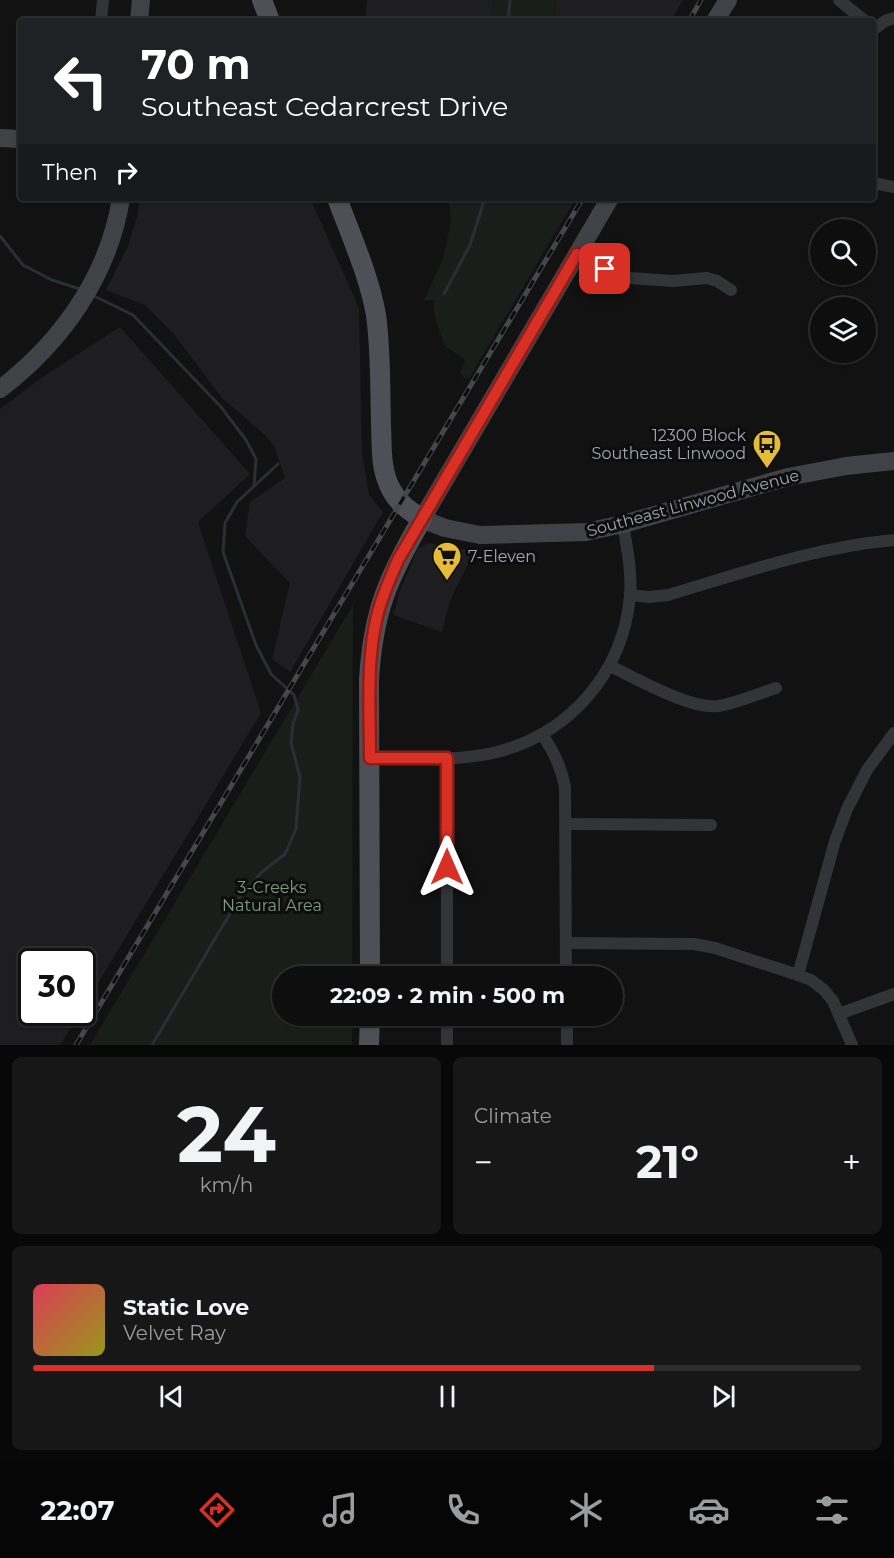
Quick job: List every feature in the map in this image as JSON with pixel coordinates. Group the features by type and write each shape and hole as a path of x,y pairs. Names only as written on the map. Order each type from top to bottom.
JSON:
{"main road":[{"path":"262,0 269,18"},
{"path":"338,201 363,267 375,312 379,345 381,449 384,473 397,499 422,519 395,566 377,617 371,654 369,680 370,966"},
{"path":"369,1026 369,1045"}],"street":[{"path":"101,18 103,0"},
{"path":"139,18 141,0"},
{"path":"717,18 728,0"},
{"path":"839,0 860,18"},
{"path":"876,25 894,18"},
{"path":"0,138 18,139"},
{"path":"876,183 894,186"},
{"path":"0,388 40,355 69,321 96,277 115,226 120,201"},
{"path":"422,519 608,201"},
{"path":"577,254 616,274 630,278 673,281 707,278 731,290"},
{"name":"Southeast Linwood Avenue","path":"422,519 457,531 494,536 586,531 623,524 788,477 846,466 894,461"},
{"path":"370,758 447,758 496,752 542,734 564,720 596,688 610,666 624,633 630,595 629,562 623,524"},
{"path":"630,595 649,597 668,595 803,555 894,540"},
{"path":"610,666 688,702 705,706 719,706 776,688"},
{"path":"798,975 835,841 847,809 867,770 894,733"},
{"path":"542,734 562,772 567,825 566,966"},
{"path":"447,758 447,966"},
{"path":"567,825 711,825"},
{"path":"566,944 694,944 715,948 798,975 811,980 833,1001 852,1045"},
{"path":"839,1014 894,994"},
{"path":"447,1026 447,1045"},
{"path":"567,1026 567,1045"}],"shaded area":[{"path":"367,0 493,0 491,18 365,18"},
{"path":"556,0 683,0 673,18 555,18"},
{"path":"140,201 311,201 359,308 362,453 369,495 383,512 290,672 272,659 290,583 245,536 250,502 285,478 274,446 265,435 222,398 173,333 145,305 106,290 128,246"},
{"path":"120,327 250,474 198,522 261,713 96,986 96,948 18,948 18,1026 72,1026 60,1045 0,1045 0,409 44,376"},
{"path":"429,543 474,551 450,601 442,632 393,615 400,591 418,548"}],"green space":[{"path":"493,0 556,0 555,18 491,18"},
{"path":"449,201 574,201 469,378 465,379 460,373 465,360 444,345 434,313 434,300 424,300 443,259 451,222"},
{"name":"3-Creeks Natural Area","path":"353,605 352,966 272,966 272,1026 352,1026 352,1045 90,1045"}],"waterway":[{"path":"508,18 510,0"},
{"path":"444,294 470,245 484,201"},
{"path":"0,236 23,265 52,280 80,289"},
{"path":"92,295 133,315 221,407 246,440 256,459 254,486"},
{"path":"152,1045 241,895 262,872 285,854 296,829 300,777 291,743 293,724 298,710 294,695 271,674 256,645 223,552 225,523 237,502 278,464"}],"railway":[{"path":"691,18 701,0"},
{"path":"76,1045 581,201"}],"place":[{"name":"12300 Block Southeast Linwood","path":"767,470"},
{"name":"7-Eleven","path":"447,582"}],"route":[{"path":"447,867 447,758 370,758 369,680 377,617 398,560 577,254 605,269"}]}
